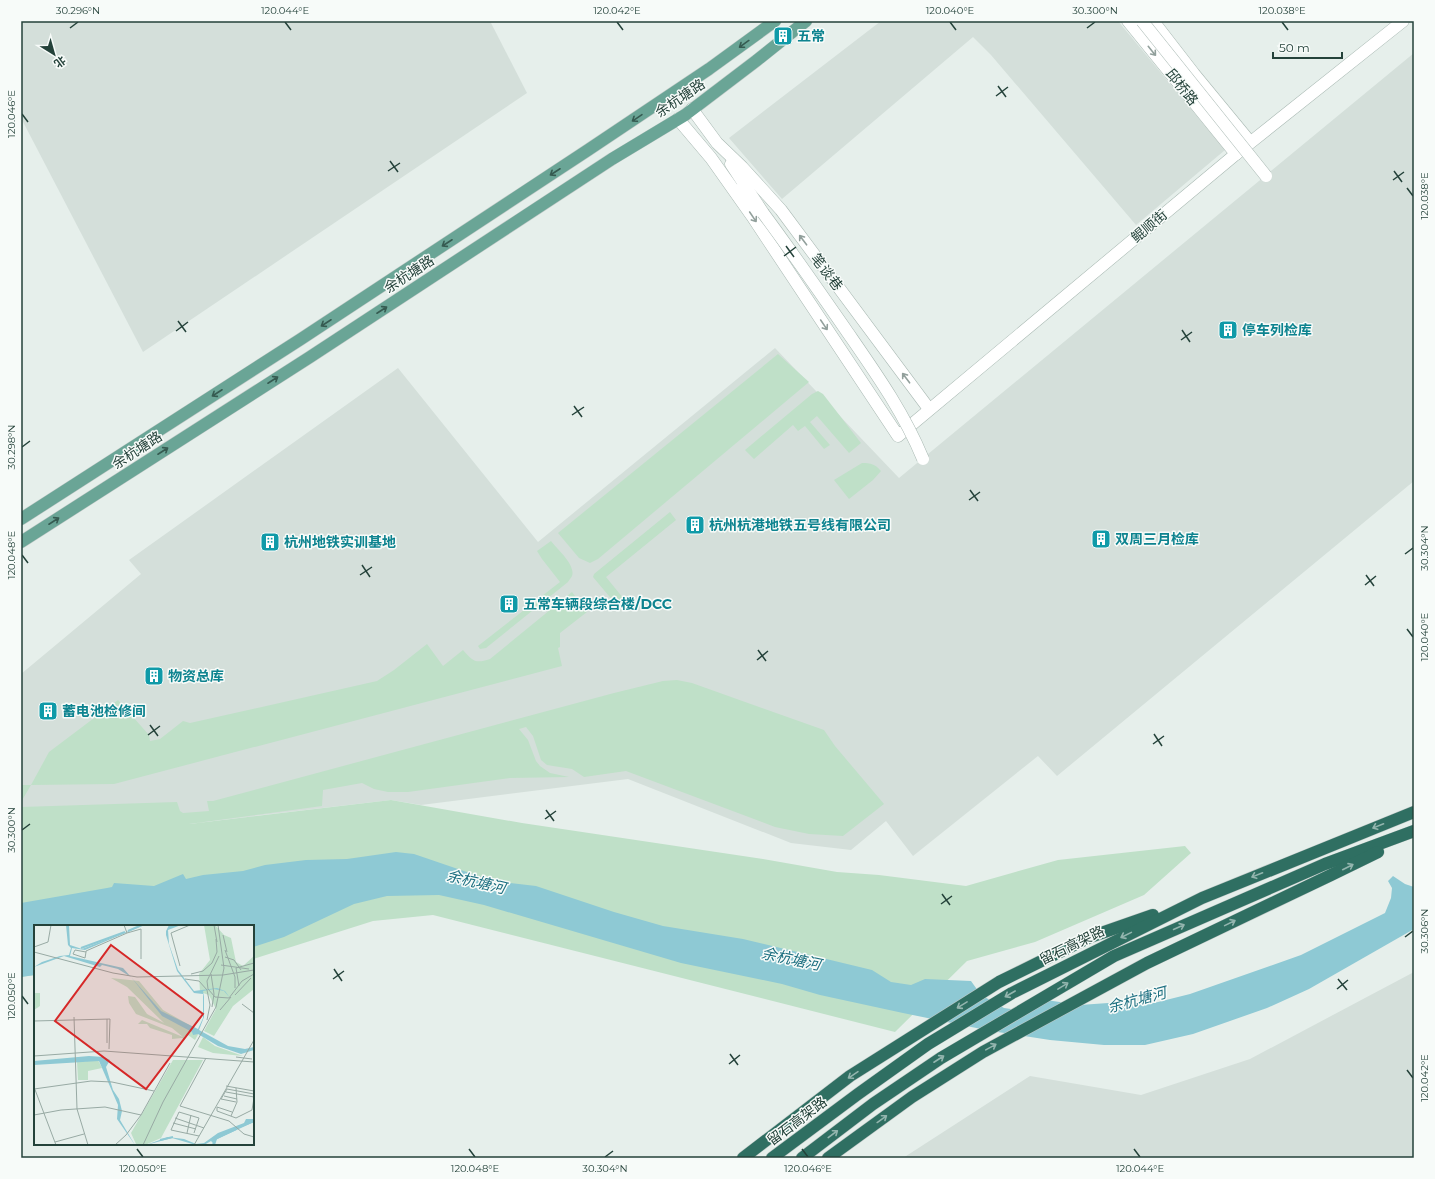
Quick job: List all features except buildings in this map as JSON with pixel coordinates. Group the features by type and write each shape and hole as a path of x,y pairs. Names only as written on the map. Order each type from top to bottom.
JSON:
{"highway":[{"name":"留石高架路","path":"772,1158 928,1044 1012,993 1202,898 1414,812"},
{"name":"留石高架路","path":"802,1158 873,1104 941,1058 1114,956 1325,864 1414,832"},
{"path":"828,1158 912,1097 976,1056 1061,1008 1147,963 1324,879 1414,832"},
{"path":"743,1158 850,1076 999,982 1090,937 1202,898"}],"main road":[{"name":"余杭塘路","path":"21,519 301,339 568,164 710,69 775,21"},
{"name":"余杭塘路","path":"21,542 303,361 612,159 678,119 756,61 806,21"}],"street":[{"name":"邱桥路","path":"1128,21 1236,154"},
{"path":"1142,21 1266,176"},
{"name":"邱桥路","path":"1153,21 1250,142"},
{"name":"鲲顺街","path":"898,436 1250,142 1403,21"},
{"name":"笔谈巷","path":"692,109 895,402 923,459"},
{"name":"笔谈巷","path":"678,119 711,158 763,213"},
{"name":"笔谈巷","path":"717,143 742,167 781,210 929,409"},
{"name":"笔谈巷","path":"711,158 757,222 898,436"}],"shaded area":[{"path":"21,21 490,21 527,93 143,352 21,118"},
{"path":"881,21 1118,21 1225,150 1136,225 991,55 973,37 782,199 729,138"},
{"path":"1414,53 1414,481 1057,776 1038,756 913,856 886,821 851,850 791,843 628,779 421,805 391,800 136,830 21,854 21,674 141,574 129,560 398,368 538,542 775,348 899,478"},
{"path":"1414,972 1414,1158 903,1158 1030,1076 1141,1095 1250,1059"}],"green space":[{"path":"778,354 809,382 598,559 590,563 579,558 558,533"},
{"path":"818,391 823,394 861,443 849,453 817,416 810,422 830,445 824,449 805,426 798,431 793,425 754,459 745,450 812,394"},
{"path":"862,463 873,464 881,471 873,480 849,499 834,480"},
{"path":"670,512 676,520 606,577 632,609 614,602 593,577 594,574"},
{"path":"551,541 569,562 572,572 571,578 486,648 480,649 478,646 560,582 537,551"},
{"path":"572,592 587,612 560,633 560,647 558,648 562,666 114,784 31,785 49,752 118,700 149,735 150,741 160,739 183,721 190,723 377,681 394,670 427,644 443,666 463,650 469,657 478,661 490,659"},
{"path":"677,680 692,683 824,730 835,746 884,804 843,836 809,834 775,827 626,771 584,777 572,769 547,765 541,760 533,736 526,727 519,729 528,740 536,761 540,766 550,773 569,777 510,778 408,792 388,792 374,789 362,783 323,790 322,806 189,824 391,800 522,823 763,859 837,872 879,875 966,886 1058,860 1185,846 1191,853 1144,895 1035,942 967,961 895,1032 433,915 373,921 254,959 254,925 34,925 34,975 21,977 21,807 177,802 180,811 183,813 209,811 207,801 213,801 663,681"},
{"path":"21,785 31,785 21,802"}],"water":[{"name":"余杭塘河","path":"396,852 414,854 493,881 536,886 614,912 663,926 743,939 872,970 891,982 911,985 925,979 971,981 981,995 1004,1008 1026,1011 1046,1000 1080,1005 1122,1002 1154,1003 1190,994 1301,955 1385,913 1391,898 1392,888 1388,881 1393,876 1405,884 1414,887 1414,929 1309,989 1267,1008 1193,1034 1145,1045 1104,1045 1050,1040 991,1031 903,1013 820,995 782,984 681,963 484,905 439,895 387,896 354,904 284,937 254,947 254,925 34,925 34,975 21,977 21,903 112,887 114,883 154,886 183,874 186,879 203,875 243,871 265,865 306,860 347,859"}],"place":[{"name":"五常","path":"783,36"},
{"name":"停车列检库","path":"1228,330"},
{"name":"杭州杭港地铁五号线有限公司","path":"695,525"},
{"name":"双周三月检库","path":"1101,539"},
{"name":"杭州地铁实训基地","path":"270,542"},
{"name":"五常车辆段综合楼/DCC","path":"509,604"},
{"name":"物资总库","path":"154,676"},
{"name":"蓄电池检修间","path":"48,711"}]}
